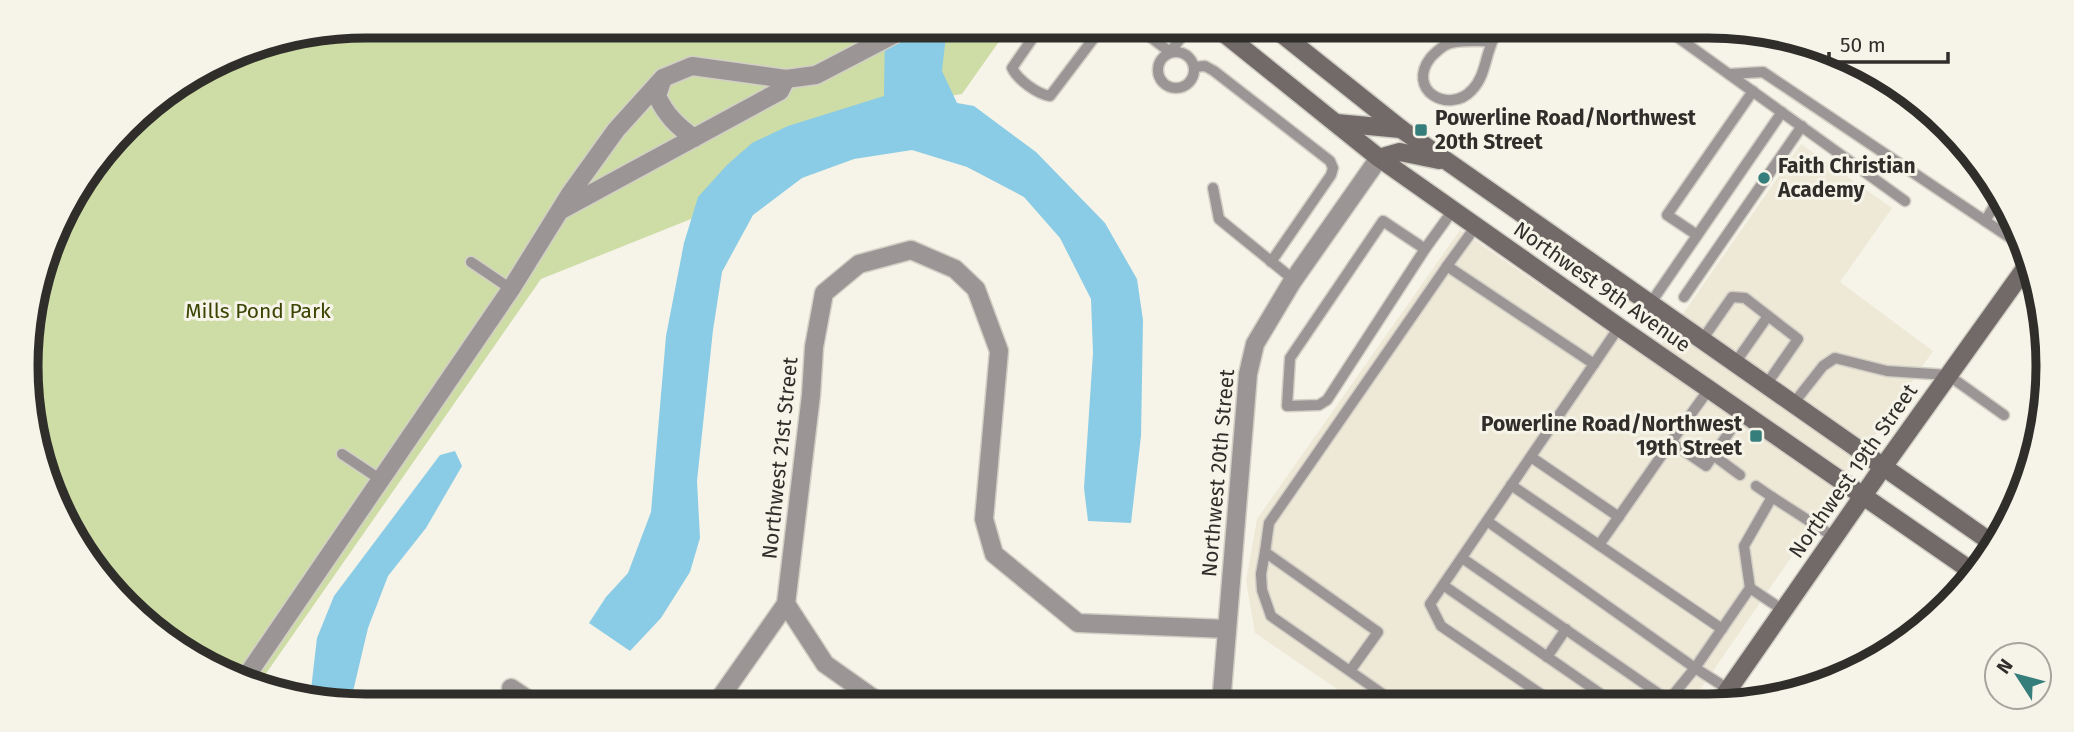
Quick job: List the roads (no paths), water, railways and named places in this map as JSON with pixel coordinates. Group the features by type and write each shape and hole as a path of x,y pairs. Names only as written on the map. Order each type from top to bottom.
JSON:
{"main road":[{"name":"Northwest 9th Avenue","path":"1230,38 1380,158 1966,567"},
{"name":"Northwest 9th Avenue","path":"1287,38 1401,130 1986,539"},
{"path":"1336,123 1401,130"},
{"path":"1380,158 1401,152 1446,161"},
{"name":"Northwest 19th Street","path":"1726,693 2022,273"}],"street":[{"path":"249,672 511,289 558,212 616,130 663,78 692,65 786,79 816,75 885,38"},
{"path":"663,78 657,96 663,108 677,126 694,138"},
{"path":"558,212 779,91 786,79"},
{"name":"Northwest 20th Street","path":"1221,694 1248,374 1255,344 1294,280 1380,158"},
{"name":"Northwest 21st Street","path":"723,694 786,604 811,395 814,348 824,293 859,264 911,250 955,269 976,289 999,351 984,519 994,554 1078,623 1227,629"},
{"path":"786,604 825,664 867,694"},
{"path":"511,688 520,694"}],"lane":[{"path":"1033,38 1012,68 1016,75 1050,96 1094,38"},
{"path":"1152,38 1170,52 1183,52 1193,61 1192,79 1178,88 1166,85 1158,76 1158,64 1170,52 1181,38"},
{"path":"1492,41 1449,43 1434,54 1424,66 1422,81 1429,93 1442,100 1456,99 1471,92 1481,78 1494,38"},
{"path":"1679,38 1905,201"},
{"path":"1194,67 1205,66 1214,71 1330,161 1333,168 1331,175 1271,262"},
{"path":"1729,74 1763,72 2009,237"},
{"path":"1697,235 1667,215 1753,91"},
{"path":"1650,304 1782,112"},
{"path":"1684,297 1802,126"},
{"path":"1213,188 1219,219 1294,280"},
{"path":"1985,221 1994,206"},
{"path":"1424,249 1383,221 1290,358 1287,406 1319,405 1327,400 1424,249 1453,210"},
{"path":"1383,694 1270,616 1262,590 1261,574 1269,523 1476,226"},
{"path":"471,262 511,289"},
{"path":"1447,266 1594,364"},
{"path":"1702,340 1732,297 1745,298 1798,339 1766,385"},
{"path":"1735,363 1768,316"},
{"path":"1541,694 1441,626 1430,604 1619,327"},
{"path":"1793,404 1823,366 1835,358 1887,371 1948,375 2004,415"},
{"path":"1600,545 1709,389"},
{"path":"1671,442 1706,466 1743,412"},
{"path":"342,454 381,480"},
{"path":"1713,455 1740,475"},
{"path":"1531,457 1619,517"},
{"path":"1511,485 1722,629"},
{"path":"1756,486 1834,537"},
{"path":"1674,694 1750,588 1744,546 1772,497"},
{"path":"1487,521 1695,668 1721,693"},
{"path":"1265,552 1378,632 1350,671"},
{"path":"1462,558 1659,694"},
{"path":"1443,585 1601,694"},
{"path":"1750,588 1783,610"},
{"path":"1547,657 1566,629"}],"water":[{"path":"885,38 946,38 942,71 957,103 974,106 1036,152 1105,223 1137,279 1143,320 1141,436 1131,523 1088,521 1084,488 1093,353 1091,299 1060,238 1024,197 967,167 912,150 854,159 802,178 753,215 722,272 697,481 700,538 690,572 661,618 630,651 589,623 606,597 628,573 651,512 666,336 684,243 698,197 727,165 752,143 788,126 884,96"},
{"path":"455,451 462,466 426,528 388,576 368,628 353,693 311,689 317,638 334,596 440,455"}],"place":[{"name":"Powerline Road/Northwest 20th Street","path":"1421,130"},
{"name":"Faith Christian Academy","path":"1764,178"},
{"name":"Powerline Road/Northwest 19th Street","path":"1756,436"}],"park label":[{"name":"Mills Pond Park","path":"258,311"}]}
